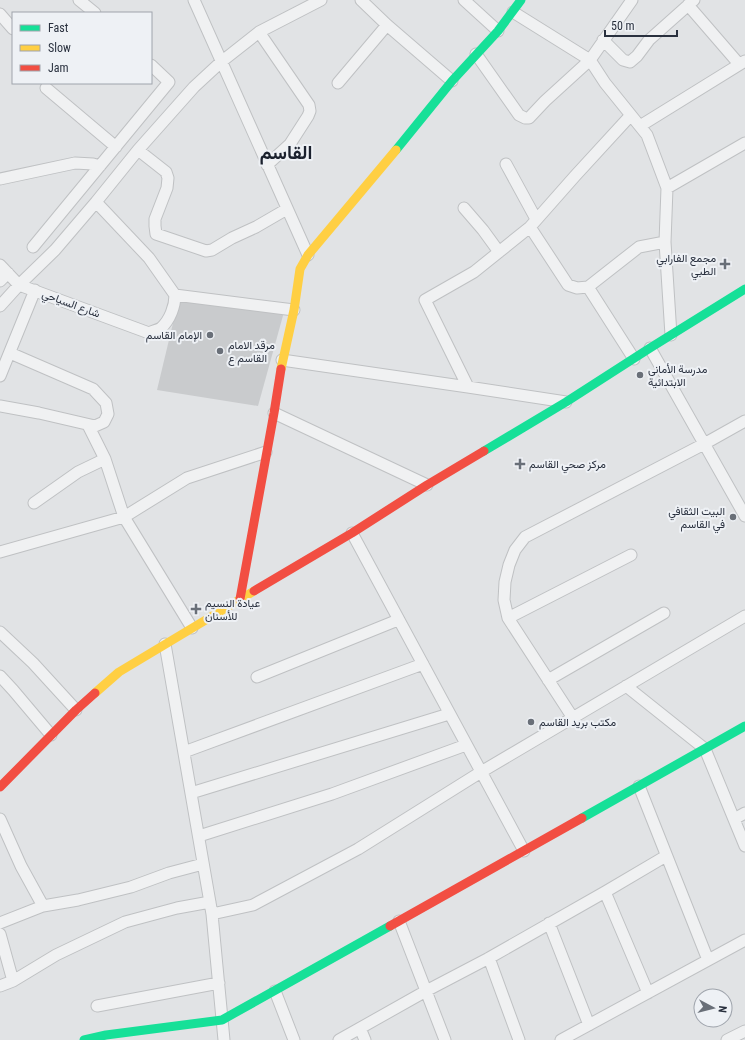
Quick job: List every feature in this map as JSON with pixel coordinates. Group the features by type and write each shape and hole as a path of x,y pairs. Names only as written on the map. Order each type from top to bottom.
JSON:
{"street":[{"path":"78,0 94,12"},
{"path":"194,0 308,255"},
{"path":"0,306 55,250 138,150 194,87 221,62 259,32 321,0"},
{"path":"361,0 452,81"},
{"path":"464,0 498,31"},
{"path":"240,599 274,413 282,360 294,310 300,269 308,255 452,81 498,31 521,0"},
{"path":"476,54 519,116 529,118 545,101 590,60 632,0"},
{"path":"603,40 623,60 630,62 637,56 649,40 691,3 742,63 640,126"},
{"path":"513,12 590,60 605,83 647,134 667,188 665,242 671,335"},
{"path":"0,14 12,28"},
{"path":"338,83 388,25"},
{"path":"259,32 309,105 310,111 290,144 267,165"},
{"path":"33,247 169,82 152,66"},
{"path":"46,88 116,147"},
{"path":"468,387 425,300 474,272 533,223 631,115"},
{"path":"667,188 745,143"},
{"path":"138,150 166,172 168,178 167,188 155,219 154,226 156,234 206,251 212,250 287,209"},
{"path":"0,179 75,163 100,166"},
{"path":"506,164 533,223 568,285 577,288 588,286 639,247 665,242"},
{"path":"96,202 150,258 175,295 294,310"},
{"path":"464,208 499,252"},
{"path":"2,273 19,285"},
{"name":"شارع السياحي","path":"19,285 149,333 161,328 170,315 175,302 175,295"},
{"path":"588,286 634,359"},
{"path":"0,787 76,710 119,672 352,533 427,485 566,402 745,289"},
{"path":"0,376 35,290"},
{"path":"650,348 745,516"},
{"path":"0,406 96,426 104,422 108,414 106,403 93,389 10,353"},
{"path":"282,360 566,402"},
{"path":"274,413 427,485"},
{"path":"573,718 508,618 504,600 505,582 509,565 515,550 525,537 704,444 745,421"},
{"path":"88,425 105,459 124,517 192,628"},
{"path":"0,552 124,517 187,478 266,452"},
{"path":"34,502 78,472 105,459"},
{"path":"352,533 524,851"},
{"path":"508,618 631,555"},
{"path":"548,680 664,613"},
{"path":"212,914 253,905 358,849 481,772 745,616"},
{"path":"257,677 398,620"},
{"path":"0,632 33,663 76,710"},
{"path":"165,644 212,914 224,1040"},
{"path":"184,752 423,664"},
{"path":"0,676 51,735"},
{"path":"626,686 705,749 745,846"},
{"path":"191,793 449,714"},
{"path":"84,1040 106,1034 222,1020 745,726"},
{"path":"199,836 332,794 466,745"},
{"path":"639,786 708,960"},
{"path":"734,819 745,813"},
{"path":"0,819 21,866 43,906"},
{"path":"339,1040 489,958 666,856"},
{"path":"0,923 43,906 78,900 131,887 169,873 203,864"},
{"path":"605,892 648,993"},
{"path":"0,986 14,981 56,955 125,922 177,908 210,902"},
{"path":"399,921 445,1040"},
{"path":"549,923 589,1025"},
{"path":"0,934 14,981"},
{"path":"561,1040 745,940"},
{"path":"489,958 519,1040"},
{"path":"98,1006 219,983"},
{"path":"275,991 294,1040"},
{"path":"360,1028 365,1040"},
{"path":"727,1040 745,1031"}],"building":[{"name":"مرقد الامام القاسم ع","path":"179,298 284,312 258,406 157,390"}],"traffic: fast":[{"path":"396,150 452,81 498,31 521,0"},
{"path":"484,451 566,402 745,289"},
{"path":"582,818 745,726"},
{"path":"84,1040 106,1035 222,1020 390,926"}],"traffic: slow":[{"path":"281,369 294,310 300,269 308,255 396,150"},
{"path":"95,693 119,672 254,591"}],"traffic: jam":[{"path":"240,599 281,369"},
{"path":"254,591 352,533 484,451"},
{"path":"0,787 76,710 95,693"},
{"path":"390,926 582,818"}],"place":[{"name":"مجمع الفارابي الطبي","path":"725,264"},
{"name":"الإمام القاسم","path":"210,335"},
{"name":"مرقد الامام القاسم ع","path":"220,351"},
{"name":"مدرسة الأماني الابتدائية","path":"640,375"},
{"name":"مركز صحي القاسم","path":"520,464"},
{"name":"البيت الثقافي في القاسم","path":"733,517"},
{"name":"عيادة النسيم للأسنان","path":"196,609"},
{"name":"مكتب بريد القاسم","path":"531,722"}],"district":[{"name":"القاسم","path":"286,152"}]}
